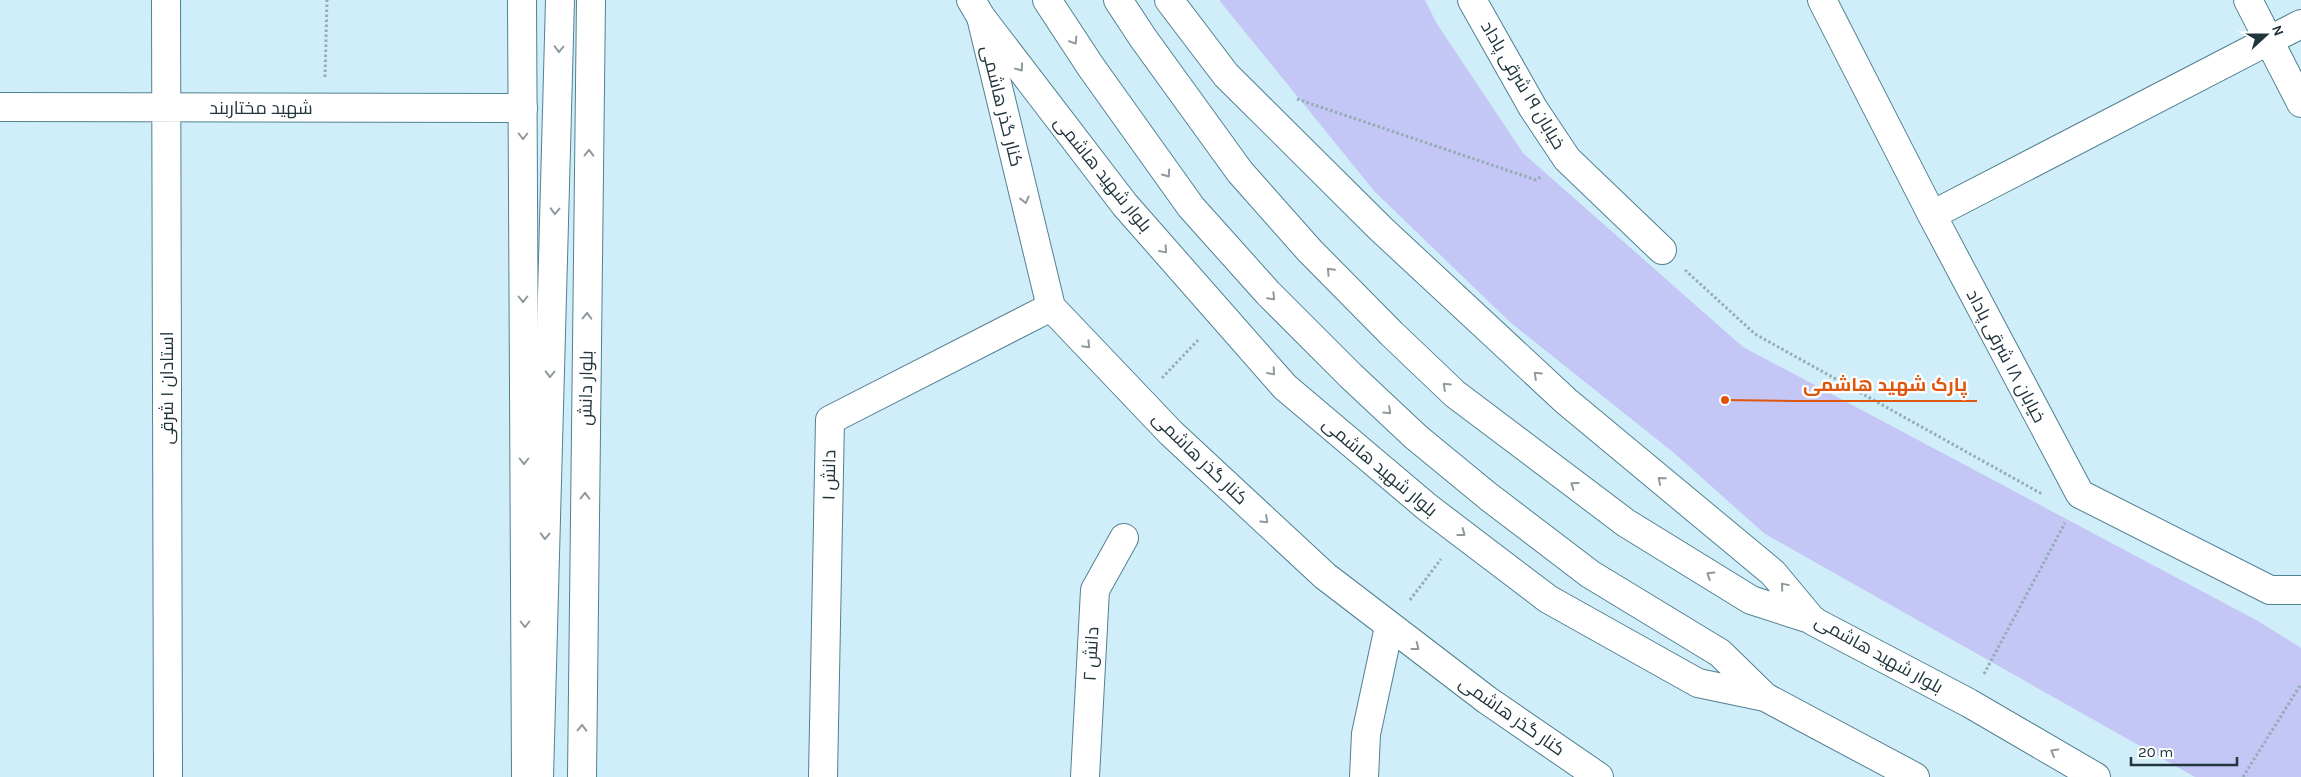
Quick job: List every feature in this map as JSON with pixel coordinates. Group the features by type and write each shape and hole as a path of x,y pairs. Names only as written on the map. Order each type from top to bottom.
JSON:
{"main road":[{"name":"استادان ۱ شرقی","path":"166,0 168,777"},
{"path":"522,0 526,777"},
{"path":"538,777 560,0"},
{"name":"بلوار دانش","path":"582,777 591,0"},
{"path":"1047,0 1091,66 1191,207 1268,293 1351,376 1423,443 1489,496 1590,574 1720,653 1765,697"},
{"path":"1118,0 1143,38 1240,172 1310,251 1399,341 1455,394 1626,523 1751,600 1813,621"},
{"name":"بلوار شهید هاشمی","path":"1169,0 1226,75 1381,229 1566,401 1773,573 1813,621 1969,703 2096,777"},
{"name":"خیابان ۱۹ شرقی پاداد","path":"1472,0 1533,108 1567,159 1662,250"},
{"name":"خیابان ۱۸ شرقی پاداد","path":"1822,0 1932,215 2080,494"},
{"path":"2248,0 2301,103"},
{"name":"بلوار شهید هاشمی","path":"976,8 1125,205 1285,387 1427,507 1548,599 1698,683 1765,697 1914,777"},
{"name":"کنار گذر هاشمی","path":"976,8 1050,308 1171,433 1325,576 1389,627 1487,700 1600,777"},
{"path":"1932,215 2301,24"},
{"name":"شهید مختاربند","path":"0,108 523,108"},
{"name":"دانش ۱","path":"822,777 830,420 1050,308"},
{"path":"2080,494 2270,590 2301,590"},
{"name":"دانش ۲","path":"1085,777 1095,590 1124,538"},
{"path":"1364,777 1366,734 1389,627"}],"path":[{"path":"324,108 327,0"},
{"path":"1292,97 1536,180 1567,159"},
{"path":"1662,250 1755,334 2049,498 2080,494"},
{"path":"1141,401 1222,315"},
{"path":"1969,703 2080,494"},
{"path":"1389,627 1461,532"},
{"path":"2243,777 2301,684"}],"shaded area":[{"path":"1219,0 1425,0 1437,24 1523,153 1743,347 2258,621 2301,648 2301,777 2195,777 1765,534 1674,453 1511,323 1375,192"}],"place":[{"name":"پارک شهید هاشمی","path":"1725,400"}]}
